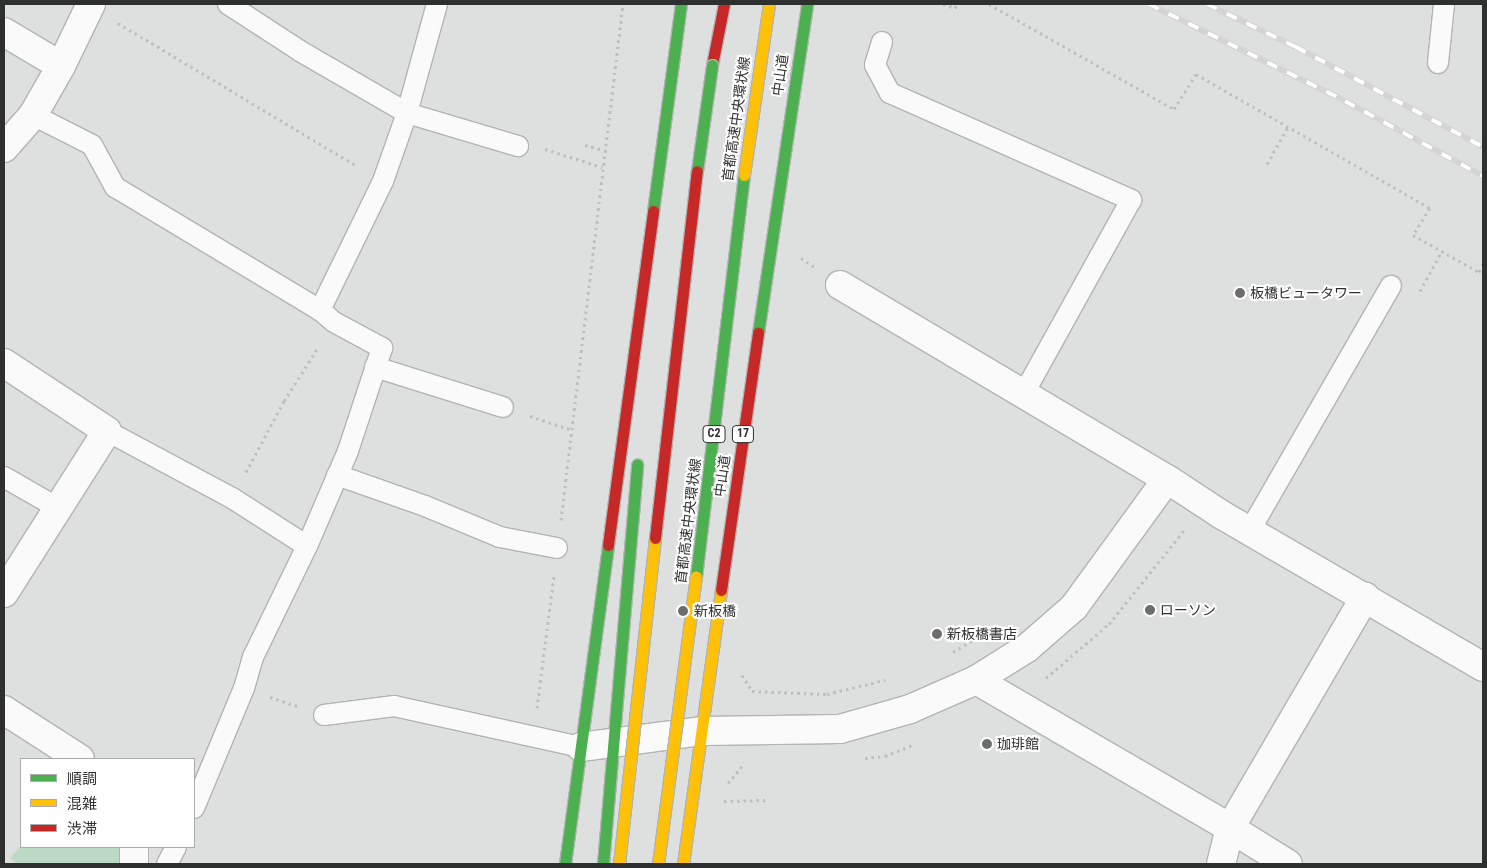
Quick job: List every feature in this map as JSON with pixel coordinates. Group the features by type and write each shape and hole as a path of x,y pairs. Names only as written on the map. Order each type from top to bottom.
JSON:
{"highway":[{"path":"565,864 681,4"},
{"path":"619,864 687,244 712,65 724,4"},
{"name":"首都高速中央環状線","path":"651,864 682,645 759,4"},
{"name":"首都高速中央環状線","path":"658,864 685,671 740,202 769,4"},
{"name":"中山道","path":"683,864 703,731 740,449 807,4"},
{"path":"643,381 650,235"},
{"path":"603,864 638,449"}],"street":[{"path":"4,148 34,116 61,66 90,5"},
{"path":"4,32 61,66"},
{"path":"840,285 1483,667"},
{"path":"4,363 107,432 4,593"},
{"path":"581,747 703,731 840,729 910,709 976,680 1027,648 1074,607 1167,479"},
{"path":"1221,864 1230,828 1365,597"},
{"path":"976,680 1230,828 1288,864"},
{"path":"4,710 78,758"},
{"path":"134,848 134,864"}],"lane":[{"path":"327,316 382,181 407,113 437,4"},
{"path":"1438,63 1444,4"},
{"path":"237,6 300,51 407,113 518,146"},
{"path":"882,42 875,65 890,93 1130,200 1024,393"},
{"path":"34,116 92,145 115,188 382,348 348,451 307,546 253,657 244,688 195,806"},
{"path":"1250,530 1391,286"},
{"path":"375,367 504,407"},
{"path":"107,432 232,498 307,546"},
{"path":"337,475 425,506 500,537 557,548"},
{"path":"4,477 58,508"},
{"path":"324,715 394,706 581,747"},
{"path":"167,864 175,848"}],"path":[{"path":"533,736 623,4"},
{"path":"943,4 954,8 957,4"},
{"path":"989,4 1174,109 1196,74 1430,208 1413,235 1479,272 1483,264"},
{"path":"90,5 382,181"},
{"path":"1268,164 1288,127"},
{"path":"585,145 604,150"},
{"path":"540,148 602,167"},
{"path":"1432,268 1442,251"},
{"path":"232,498 327,316"},
{"path":"557,425 572,430"},
{"path":"1046,678 1109,624 1186,528"},
{"path":"948,655 998,625"},
{"path":"752,691 827,694 894,677"},
{"path":"244,688 324,715"},
{"path":"858,758 885,756 920,741"},
{"path":"724,787 745,762 755,762"},
{"path":"722,810 724,794"},
{"path":"723,801 768,800"}],"green space":[{"path":"20,847 120,848 120,864 17,864 10,858"}],"railway":[{"path":"1149,4 1345,101 1483,176"},
{"path":"1207,4 1296,47 1483,147"}],"traffic: fast":[{"path":"653,211 681,4"},
{"path":"758,333 807,4"},
{"path":"697,171 712,65"},
{"path":"696,577 744,175"},
{"path":"603,864 637,464"},
{"path":"565,864 608,545"}],"traffic: slow":[{"path":"744,175 769,4"},
{"path":"619,864 655,538"},
{"path":"658,864 696,577"},
{"path":"683,864 721,590"}],"traffic: jam":[{"path":"712,65 724,4"},
{"path":"655,538 697,171"},
{"path":"608,545 653,211"},
{"path":"721,590 758,333"}],"place":[{"name":"板橋ビュータワー","path":"1240,293"},
{"name":"ローソン","path":"1150,610"},
{"name":"新板橋","path":"683,611"},
{"name":"新板橋書店","path":"937,634"},
{"name":"珈琲館","path":"987,744"}]}
